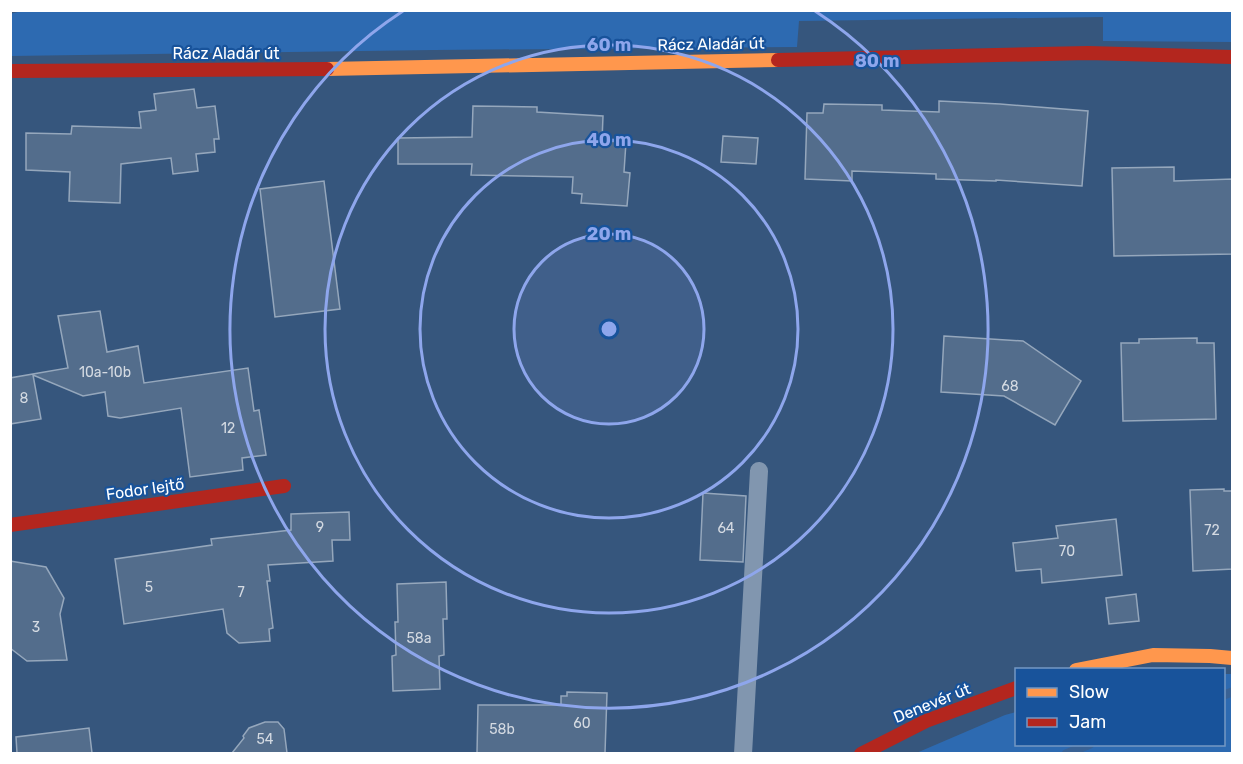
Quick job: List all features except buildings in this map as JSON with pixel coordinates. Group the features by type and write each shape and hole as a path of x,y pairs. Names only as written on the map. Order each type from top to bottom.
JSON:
{"street":[{"name":"Rácz Aladár út","path":"10,71 351,69 1088,53 1233,57"},
{"name":"Fodor lejtő","path":"10,525 284,486"},
{"path":"1082,668 1153,655 1233,658"},
{"name":"Denevér út","path":"861,753 926,721 1015,689"}],"lane":[{"path":"743,753 759,471"}],"shaded area":[{"path":"26,10 1232,10 1232,42 1103,41 1103,17 799,21 797,47 11,56 10,14"},
{"path":"1225,674 1232,674 1232,753 914,754 1015,712 1015,746 1225,746"}],"waterway":[{"path":"1225,695 1232,692"},
{"path":"1066,754 1085,746"}],"traffic: slow":[{"path":"327,69 778,60"},
{"path":"1086,668 1153,655 1232,658"}],"traffic: jam":[{"path":"778,60 1088,53 1232,57"},
{"path":"10,71 327,69"},
{"path":"10,525 284,486"},
{"path":"861,754 926,721 1015,688"}]}
